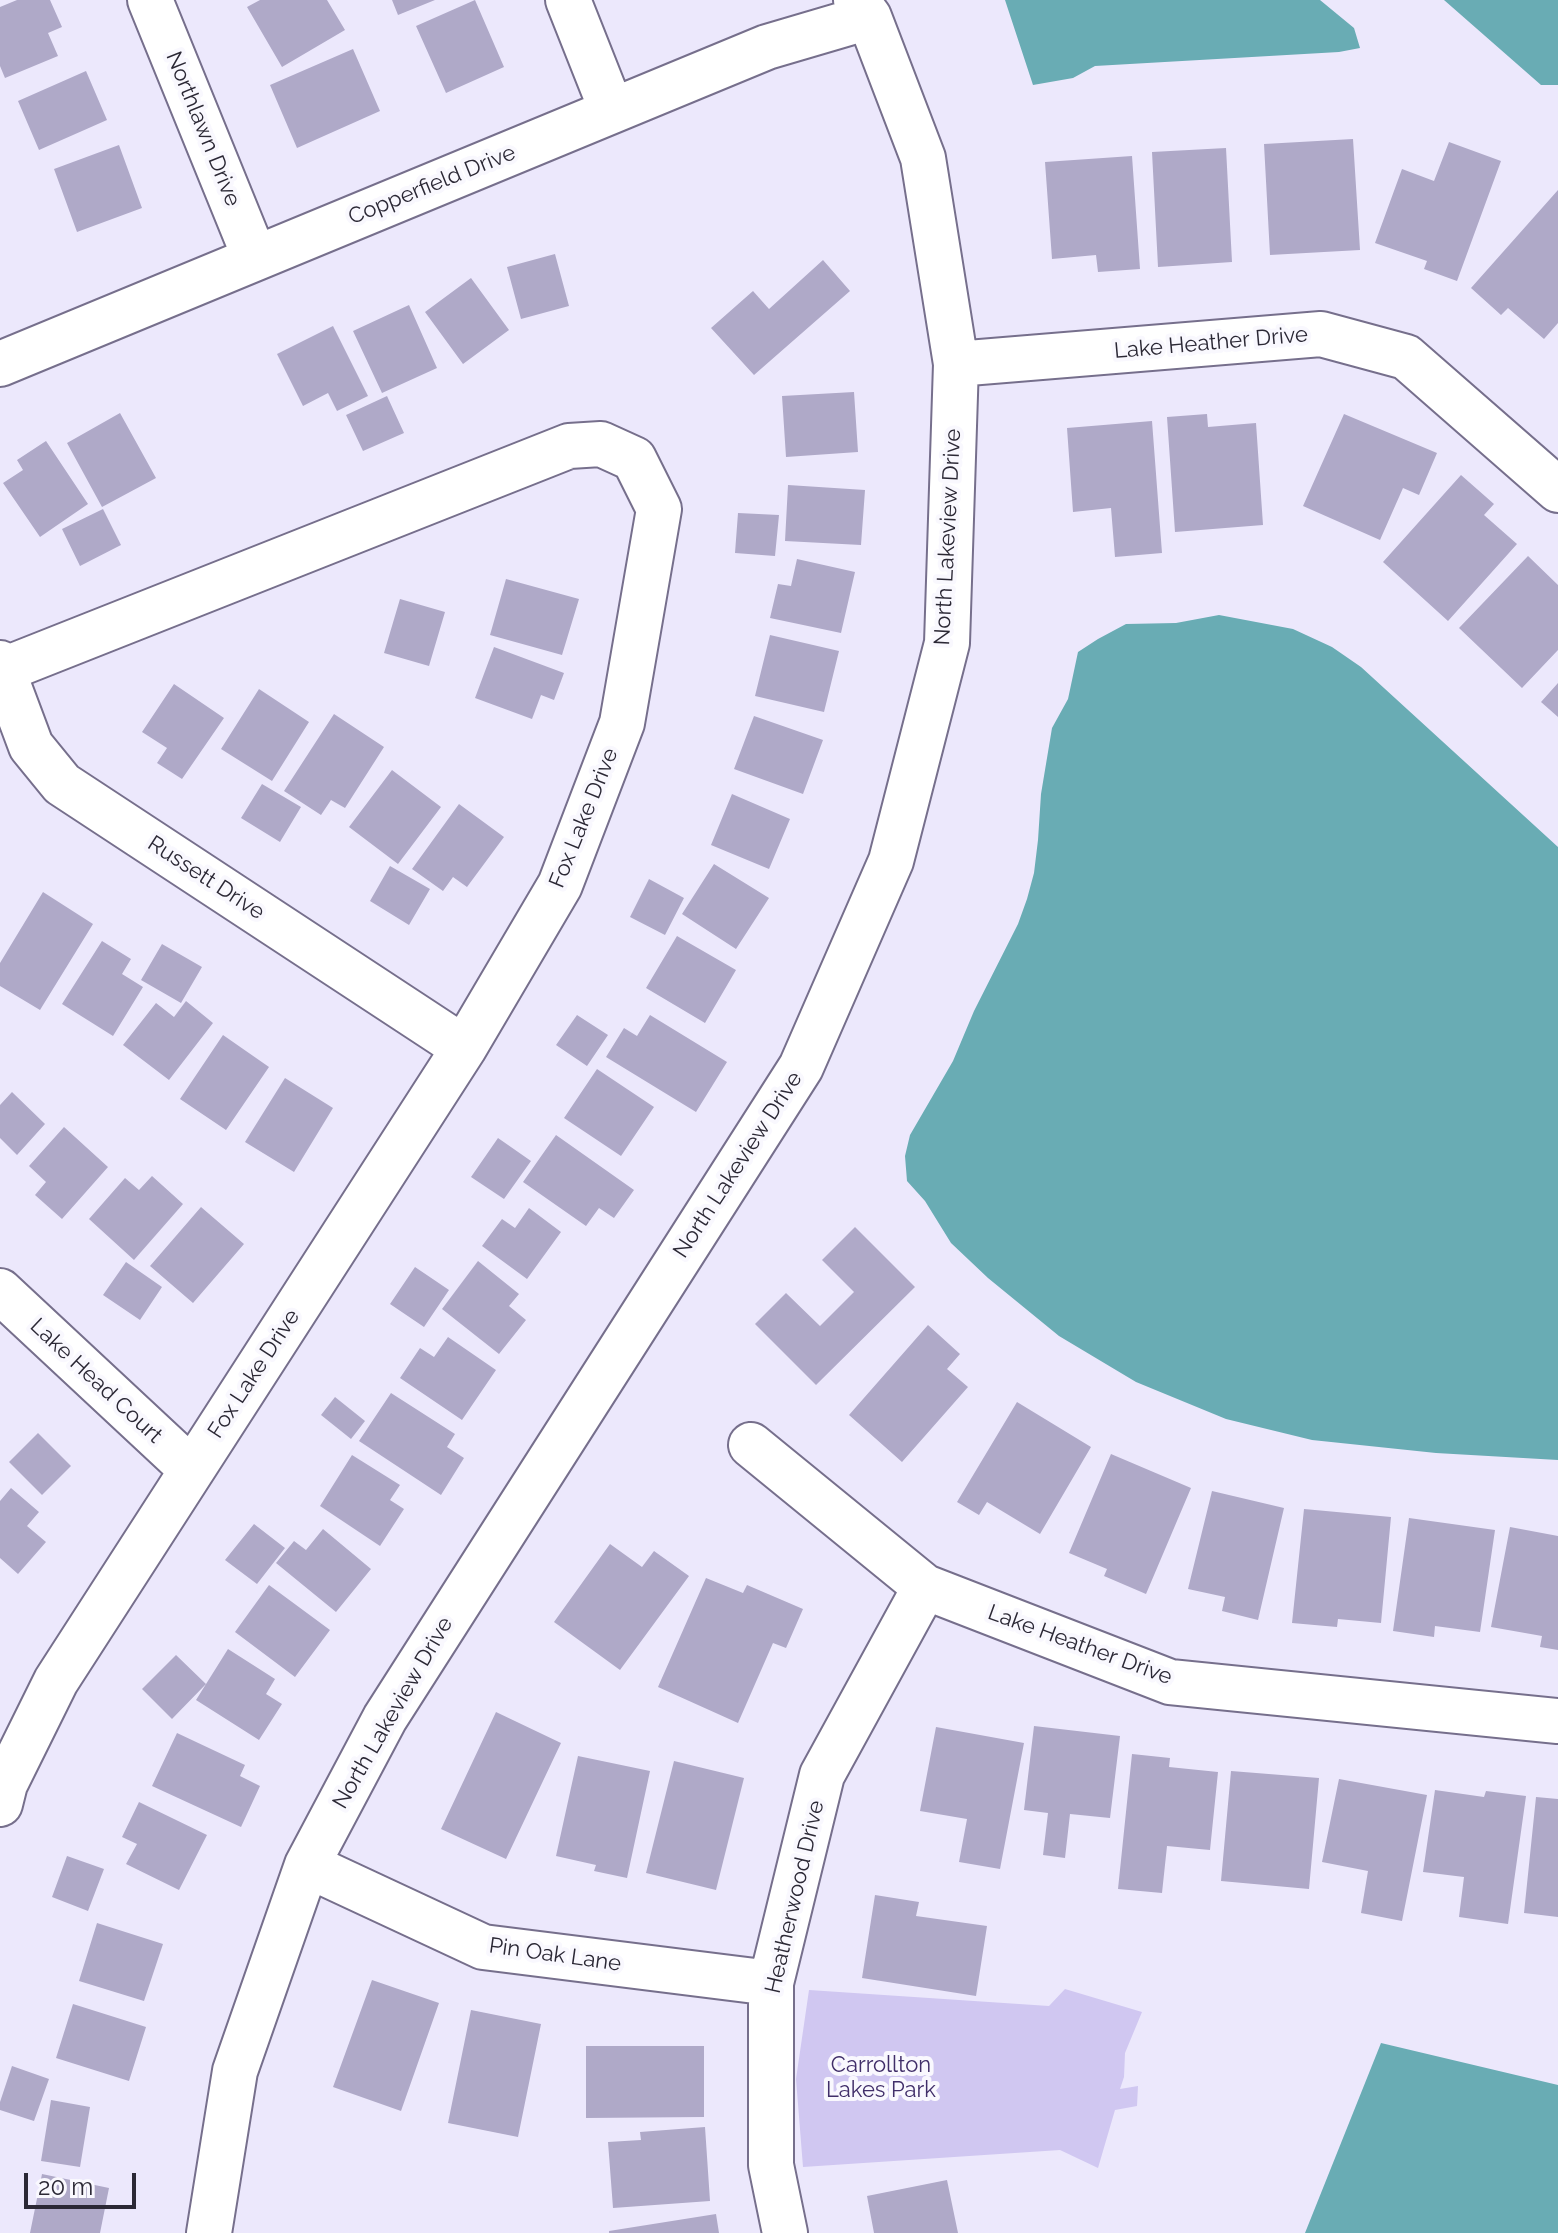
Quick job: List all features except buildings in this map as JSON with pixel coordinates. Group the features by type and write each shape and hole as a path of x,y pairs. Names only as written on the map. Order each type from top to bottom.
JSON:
{"street":[{"name":"Northlawn Drive","path":"150,0 255,258"},
{"path":"568,0 612,111"},
{"name":"Copperfield Drive","path":"0,364 864,6"},
{"name":"North Lakeview Drive","path":"209,2233 235,2071 307,1865 385,1718 801,1067 891,861 947,643 956,364 923,158 864,6"},
{"name":"Lake Heather Drive","path":"956,364 1321,334 1406,357 1558,490"},
{"name":"Fox Lake Drive","path":"0,1804 5,1784 56,1681 464,1048 560,885 622,723 659,509 634,459 601,444 569,446 1,667"},
{"name":"Russett Drive","path":"1,667 31,746 62,784 464,1048"},
{"name":"Lake Head Court","path":"0,1291 192,1470"},
{"name":"Lake Heather Drive","path":"751,1445 925,1587 1170,1682 1558,1721"},
{"name":"Heatherwood Drive","path":"785,2233 771,2165 771,1983 822,1775 925,1587"},
{"name":"Pin Oak Lane","path":"307,1865 483,1947 771,1983"}],"green space":[{"name":"Carrollton Lakes Park","path":"1065,1989 1142,2012 1125,2053 1120,2089 1138,2086 1137,2106 1115,2110 1098,2168 1060,2150 803,2167 796,2079 809,1990 1049,2006"}],"shaded area":[{"path":"1005,0 1320,0 1354,28 1360,48 1339,52 1095,66 1073,78 1033,85"},
{"path":"1444,0 1558,0 1558,85 1541,85"},
{"path":"1219,615 1293,629 1332,647 1361,667 1558,847 1558,1460 1436,1453 1312,1440 1226,1419 1136,1382 1059,1336 988,1278 951,1243 925,1201 907,1181 905,1156 910,1135 953,1061 1027,899 1034,873 1041,794 1052,728 1068,699 1078,652 1126,624 1176,623"},
{"path":"1381,2043 1558,2085 1558,2233 1305,2233"}]}
